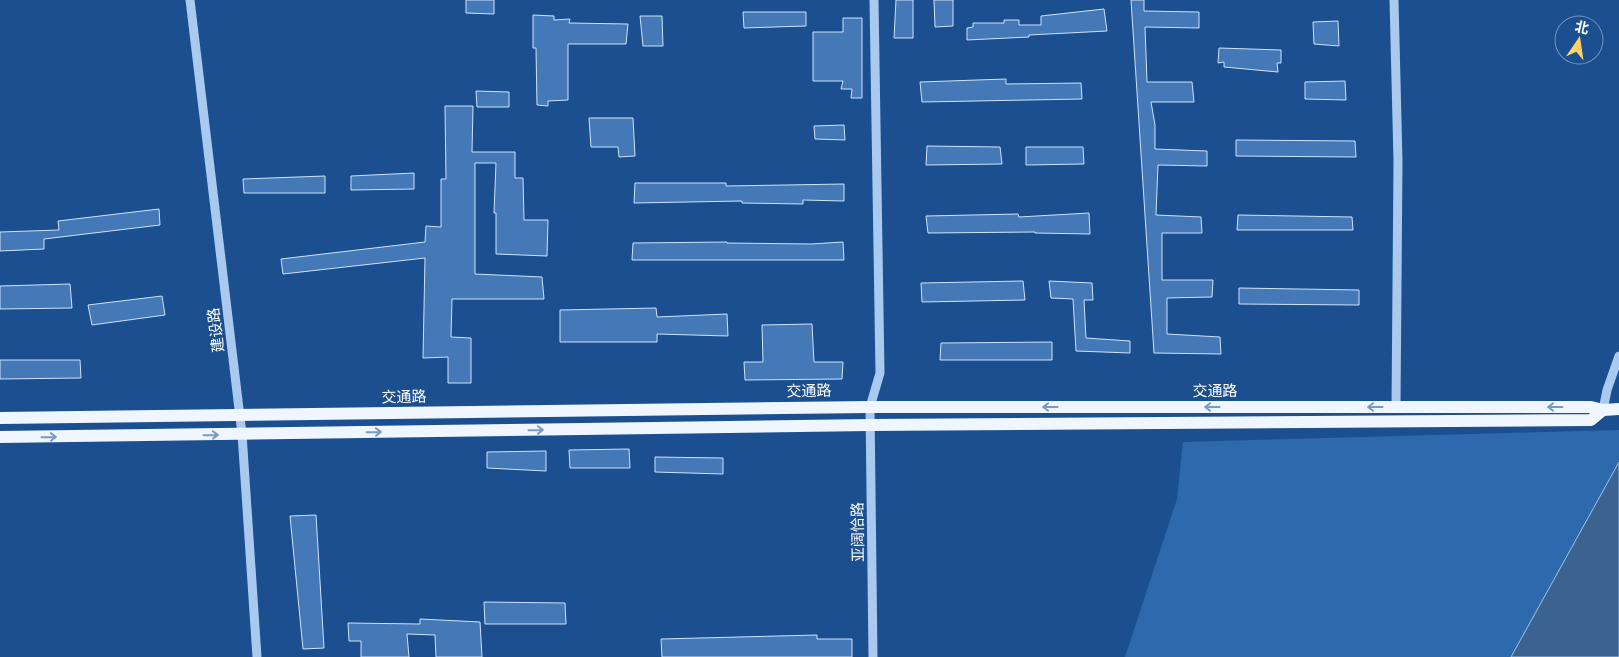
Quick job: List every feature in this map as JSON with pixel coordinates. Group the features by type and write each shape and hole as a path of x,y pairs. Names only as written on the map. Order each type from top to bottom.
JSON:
{"main road":[{"name":"交通路","path":"0,418 870,407 1591,407 1612,410"},
{"path":"0,437 870,425 1591,420 1612,410"}],"street":[{"name":"建设路","path":"190,0 242,434 257,657"},
{"name":"亚阔恰路","path":"873,657 870,407 880,373 874,0"},
{"path":"1394,0 1398,161 1396,407"},
{"path":"1612,410 1607,390 1619,356"}],"shaded area":[{"path":"1619,430 1619,657 1125,657 1177,499 1183,442"},
{"path":"1619,462 1619,657 1511,657"}],"building":[{"path":"466,0 494,0 494,14 466,13"},
{"path":"896,0 913,0 913,38 894,38"},
{"path":"934,0 953,0 953,26 935,27"},
{"path":"1131,0 1144,0 1144,11 1199,12 1199,28 1145,27 1147,82 1192,82 1194,102 1151,102 1155,125 1155,149 1207,151 1207,166 1158,165 1156,215 1201,217 1202,233 1162,233 1162,280 1213,280 1212,297 1167,298 1167,334 1220,337 1221,354 1154,353"},
{"path":"1104,9 1107,31 967,40 967,28 973,27 973,23 1004,23 1004,20 1019,20 1019,25 1041,25 1041,16"},
{"path":"743,12 806,12 806,26 744,28"},
{"path":"533,15 554,16 554,20 570,19 569,23 628,24 626,44 568,44 568,100 548,101 548,106 537,105 536,48 533,48"},
{"path":"640,16 662,16 663,46 643,46"},
{"path":"843,18 862,18 862,98 851,98 852,89 841,89 843,81 813,81 813,32 843,32"},
{"path":"1338,21 1339,46 1314,44 1313,22"},
{"path":"1219,48 1281,50 1281,63 1277,63 1278,72 1224,67 1224,62 1218,63"},
{"path":"1006,79 1006,84 1081,83 1082,99 922,102 920,82"},
{"path":"1345,81 1346,100 1305,99 1305,82"},
{"path":"476,91 509,92 509,107 477,107"},
{"path":"445,106 473,106 472,152 515,152 515,178 523,178 524,220 548,220 547,256 496,254 496,213 494,213 496,163 475,163 475,274 542,277 544,299 452,299 451,337 471,338 471,383 448,383 448,357 423,358 425,258 283,274 281,259 425,242 426,226 441,227 441,179 446,179"},
{"path":"589,118 633,118 635,156 619,157 618,147 591,147"},
{"path":"844,125 845,140 815,139 814,126"},
{"path":"1236,140 1355,141 1356,157 1236,156"},
{"path":"927,146 1000,147 1002,164 926,165"},
{"path":"1026,147 1083,147 1084,164 1026,165"},
{"path":"414,173 414,189 351,190 351,176"},
{"path":"325,176 325,193 244,193 243,179"},
{"path":"635,183 726,183 726,186 844,184 844,201 803,200 803,204 742,203 742,201 634,203"},
{"path":"159,209 160,225 44,239 44,249 0,251 0,232 59,230 58,221"},
{"path":"1089,213 1090,234 1035,232 928,233 926,216 1018,214 1019,217"},
{"path":"1238,215 1352,217 1353,230 1237,230"},
{"path":"727,242 811,244 843,242 844,260 632,260 633,243"},
{"path":"1023,281 1025,300 922,302 921,283"},
{"path":"1049,281 1092,283 1093,300 1084,300 1086,338 1130,341 1130,353 1076,351 1073,299 1051,298"},
{"path":"70,284 72,308 0,309 0,286"},
{"path":"1239,288 1359,290 1359,305 1239,304"},
{"path":"162,296 165,315 92,325 88,305"},
{"path":"656,308 657,317 727,314 728,336 657,334 657,342 560,342 560,310"},
{"path":"812,324 814,362 843,362 842,379 745,380 744,362 763,362 762,325"},
{"path":"1052,342 1052,360 940,360 941,343"},
{"path":"0,360 80,360 81,378 0,379"},
{"path":"629,449 630,468 570,468 569,450"},
{"path":"546,451 546,471 487,468 487,452"},
{"path":"655,457 723,458 723,474 655,472"},
{"path":"316,515 324,648 303,649 290,516"},
{"path":"484,602 565,603 566,624 485,624"},
{"path":"420,619 480,622 482,657 436,657 435,635 407,634 409,657 361,657 361,641 349,641 348,623 420,624"},
{"path":"817,635 817,639 852,639 852,657 662,657 661,639"}]}
